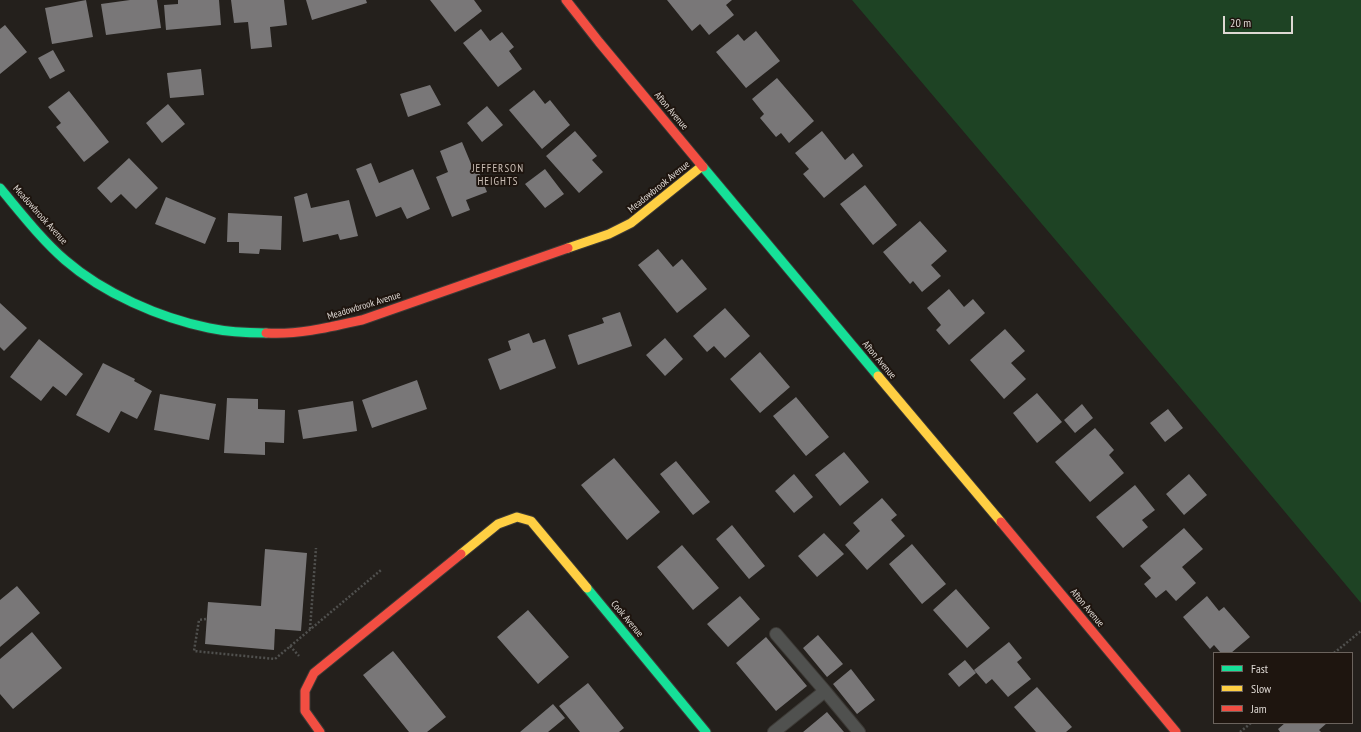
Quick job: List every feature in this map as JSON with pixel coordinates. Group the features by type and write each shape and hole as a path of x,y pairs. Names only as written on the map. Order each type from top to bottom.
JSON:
{"street":[{"name":"Afton Avenue","path":"566,0 702,166 1176,732"},
{"name":"Meadowbrook Avenue","path":"0,188 33,228 66,260 100,285 141,307 180,322 221,330 250,334 280,334 309,332 362,320 566,250 608,234 631,223 702,166"},
{"name":"Cook Avenue","path":"319,731 305,711 305,691 314,673 498,524 517,517 531,521 706,732"}],"lane":[{"path":"776,634 859,732"},
{"path":"774,732 825,691"}],"path":[{"path":"310,629 316,548"},
{"path":"206,619 199,620 194,652 275,659 381,570"},
{"path":"1335,652 1361,631"},
{"path":"1240,732 1250,724"}],"green space":[{"path":"852,0 1361,0 1361,603 1214,427"}],"building":[{"path":"86,0 93,37 52,44 45,8"},
{"path":"130,0 157,0 161,28 106,35 101,4"},
{"path":"178,0 219,0 221,25 166,30 164,5 178,4"},
{"path":"231,0 284,0 287,25 270,27 272,47 251,49 248,22 234,23"},
{"path":"306,0 366,0 367,3 312,20"},
{"path":"430,0 474,0 482,11 455,32"},
{"path":"667,0 732,0 726,5 734,15 709,35 700,24 692,31"},
{"path":"5,25 27,52 0,74 0,29"},
{"path":"481,29 490,41 502,32 514,47 509,51 522,69 498,87 463,43"},
{"path":"756,31 780,61 746,88 716,52 738,34 744,41"},
{"path":"53,50 65,71 50,79 38,58"},
{"path":"201,69 204,95 170,98 167,73"},
{"path":"777,78 814,121 789,143 781,133 776,137 760,118 764,114 752,99"},
{"path":"430,85 441,105 408,117 400,94"},
{"path":"534,90 545,104 550,100 570,125 542,149 509,110"},
{"path":"69,91 109,142 84,162 56,127 61,123 48,107"},
{"path":"168,104 185,124 162,143 146,123"},
{"path":"487,106 503,125 482,142 467,123"},
{"path":"575,131 597,156 592,160 603,172 579,193 546,156"},
{"path":"822,131 845,160 853,153 863,166 824,198 803,174 809,169 795,153"},
{"path":"462,142 472,166 476,165 487,192 466,200 470,210 452,217 436,177 448,172 440,151"},
{"path":"129,158 158,188 136,209 121,194 111,203 97,188"},
{"path":"371,163 379,183 413,169 430,209 407,219 401,207 376,217 356,169"},
{"path":"545,169 564,194 545,208 525,184"},
{"path":"865,185 897,225 873,245 840,204"},
{"path":"307,193 311,208 349,200 358,236 340,240 338,234 303,242 294,197"},
{"path":"166,197 216,218 205,244 155,224"},
{"path":"228,213 282,216 281,250 260,249 259,254 239,253 239,242 227,242"},
{"path":"920,221 947,251 931,265 941,276 922,292 913,281 910,284 883,252"},
{"path":"658,249 673,267 682,259 707,289 677,313 638,265"},
{"path":"949,289 964,307 973,299 985,313 949,345 936,330 941,325 927,308"},
{"path":"0,303 27,328 4,351 0,347"},
{"path":"725,308 750,336 725,358 714,346 707,352 693,336"},
{"path":"620,312 632,346 578,365 568,335 604,323 602,318"},
{"path":"1005,329 1025,351 1011,363 1026,379 1004,399 970,360"},
{"path":"529,333 533,343 545,339 556,368 500,390 488,359 511,350 508,341"},
{"path":"665,338 683,359 665,376 646,355"},
{"path":"39,339 83,374 66,396 53,386 41,401 10,377"},
{"path":"760,352 790,387 760,413 730,379"},
{"path":"103,363 135,379 134,381 152,391 137,419 121,411 109,433 76,415"},
{"path":"417,380 427,409 372,428 362,400"},
{"path":"1037,393 1062,422 1037,443 1013,413"},
{"path":"160,394 216,404 209,440 154,430"},
{"path":"796,397 829,437 806,456 773,416"},
{"path":"227,398 258,399 258,409 285,410 284,443 265,442 265,455 224,453"},
{"path":"353,401 357,431 303,439 298,410"},
{"path":"1082,404 1093,418 1075,433 1064,420"},
{"path":"1168,409 1183,428 1165,442 1150,423"},
{"path":"1095,428 1114,450 1109,455 1124,473 1090,502 1055,462"},
{"path":"844,452 869,482 840,506 815,475"},
{"path":"614,458 660,512 627,540 581,485"},
{"path":"676,461 710,502 693,515 660,474"},
{"path":"794,474 813,497 794,513 775,491"},
{"path":"1189,474 1207,495 1184,515 1166,494"},
{"path":"1135,485 1155,510 1142,520 1148,527 1123,548 1096,517"},
{"path":"882,498 897,515 891,520 905,536 867,570 845,545 860,531 853,523"},
{"path":"732,525 765,566 749,579 716,539"},
{"path":"1184,528 1203,549 1182,567 1196,583 1176,601 1166,590 1156,598 1144,584 1151,578 1140,566"},
{"path":"824,533 844,554 817,577 798,556"},
{"path":"912,544 946,584 922,604 889,564"},
{"path":"682,545 719,588 693,610 657,567"},
{"path":"265,549 307,553 301,631 275,629 274,650 205,644 208,602 261,606"},
{"path":"17,586 40,613 0,647 0,600"},
{"path":"956,589 990,628 967,648 933,610"},
{"path":"740,596 760,619 728,647 707,624"},
{"path":"1207,596 1219,611 1224,607 1250,637 1232,652 1220,652 1214,645 1210,649 1183,617"},
{"path":"528,610 569,657 538,684 497,637"},
{"path":"32,632 62,668 13,709 0,694 0,659"},
{"path":"818,635 843,664 827,677 803,648"},
{"path":"766,637 807,686 776,711 736,663"},
{"path":"1009,642 1022,658 1017,662 1031,679 1008,697 992,679 986,684 974,670"},
{"path":"393,651 446,717 427,732 409,732 363,675"},
{"path":"965,660 976,673 959,687 948,674"},
{"path":"851,669 875,700 857,714 833,684"},
{"path":"588,683 624,728 619,732 580,732 559,706"},
{"path":"1037,687 1072,727 1066,732 1036,732 1014,707"},
{"path":"553,704 565,718 548,732 520,732"},
{"path":"827,712 844,732 803,732"},
{"path":"1284,724 1326,724 1319,730 1321,732 1280,732 1278,729"}],"traffic: fast":[{"path":"703,167 878,376"},
{"path":"0,188 31,226 56,252 80,272 114,293 152,311 190,324 223,330 266,333"},
{"path":"587,588 706,732"}],"traffic: slow":[{"path":"568,248 609,234 631,223 702,166"},
{"path":"878,376 1001,522"},
{"path":"461,554 498,524 517,517 531,521 587,588"}],"traffic: jam":[{"path":"566,0 703,167"},
{"path":"266,333 303,332 362,320 568,248"},
{"path":"1001,522 1176,732"},
{"path":"320,732 305,711 305,691 314,673 461,554"}],"district":[{"name":"JEFFERSON HEIGHTS","path":"498,175"}]}
